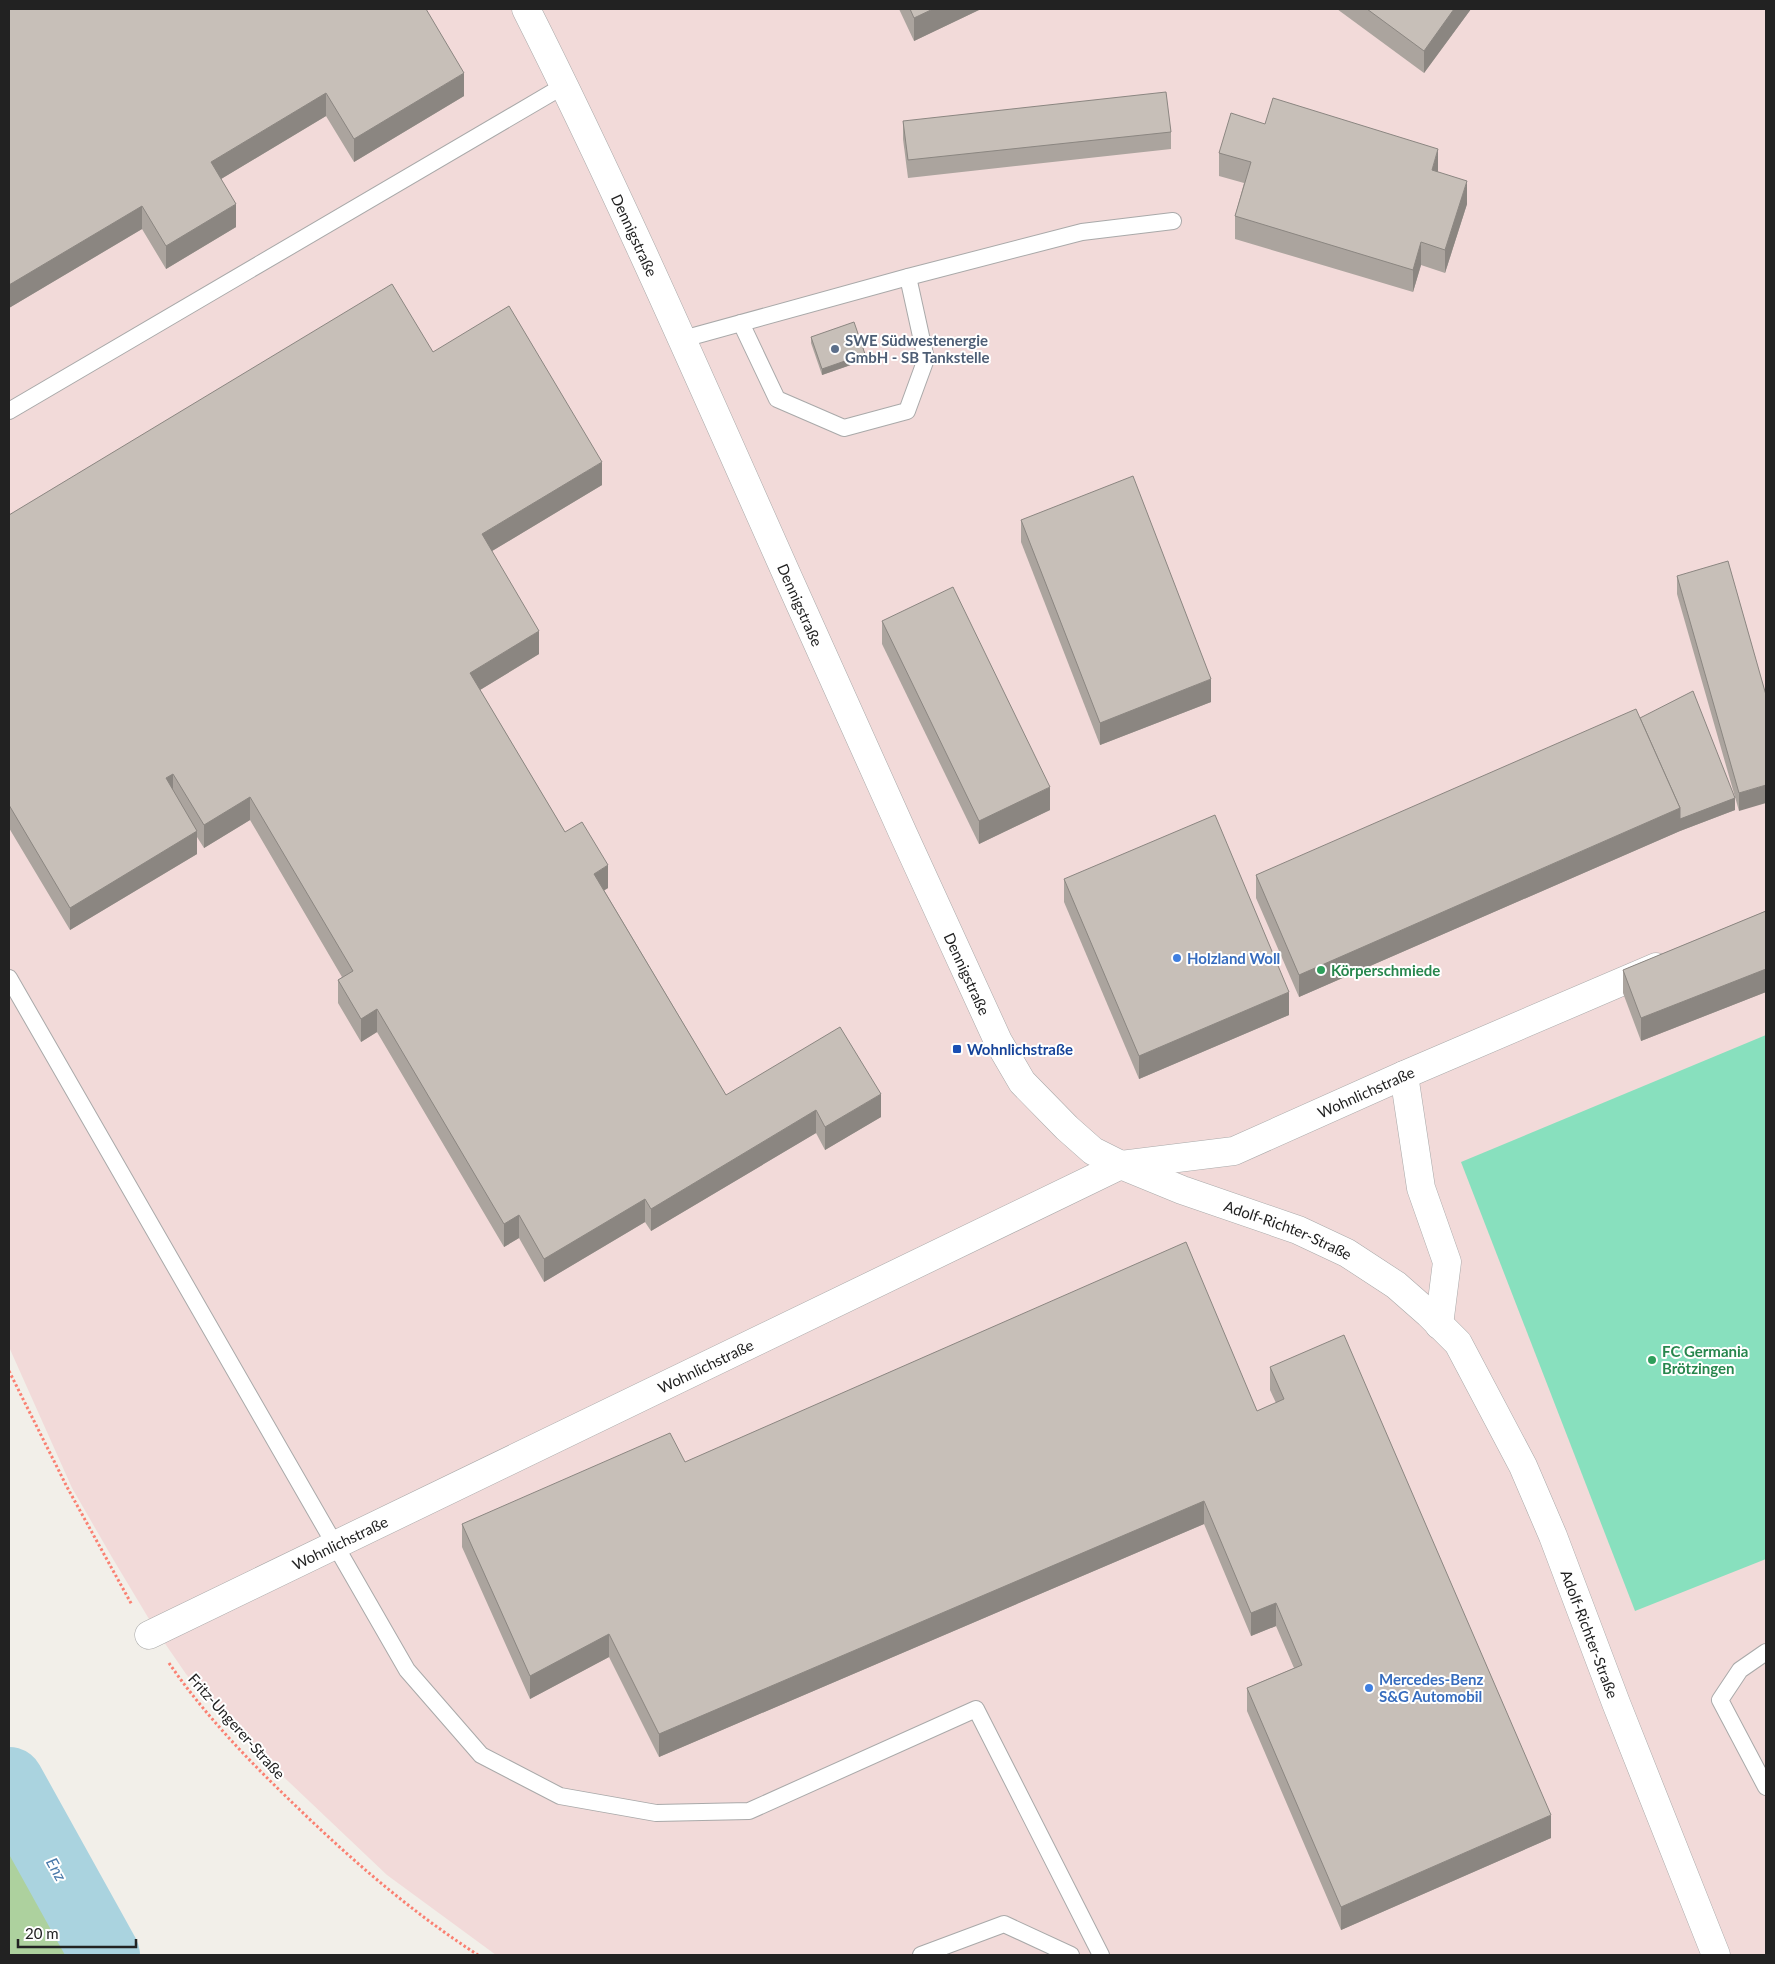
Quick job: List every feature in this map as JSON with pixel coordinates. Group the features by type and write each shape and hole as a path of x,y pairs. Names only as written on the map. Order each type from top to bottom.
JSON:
{"street":[{"name":"Dennigstraße","path":"526,9 565,85 683,339 872,766 998,1041 1022,1082 1067,1128 1093,1151 1121,1165"},
{"name":"Wohnlichstraße","path":"149,1635 1121,1165 1234,1151 1404,1075 1676,959"},
{"path":"1404,1075 1421,1188 1447,1262 1439,1325"},
{"name":"Adolf-Richter-Straße","path":"1121,1165 1182,1190 1298,1230 1347,1253 1396,1285 1458,1343 1523,1466 1553,1536 1616,1703 1716,1955"}],"lane":[{"path":"9,411 565,85"},
{"path":"683,339 908,277 1082,232 1173,221"},
{"path":"741,323 777,399 844,428 907,411 926,359 908,277"},
{"path":"9,978 407,1670 481,1755 560,1796 656,1813 749,1811 976,1709 1101,1955"},
{"path":"1766,1652 1740,1670 1720,1700 1766,1786"},
{"path":"921,1955 1004,1924 1071,1955"}],"path":[{"name":"Fritz-Ungerer-Straße","path":"9,1371 66,1487 149,1635 199,1704 276,1787 319,1828 406,1904 434,1926 478,1955"}],"shaded area":[{"path":"9,9 1766,9 1766,1955 496,1955 387,1875 230,1726 186,1674 155,1629 113,1559 72,1488 9,1347"}],"green space":[{"name":"FC Germania Brötzingen","path":"1766,1035 1766,1559 1635,1611 1461,1162"},
{"path":"9,1810 90,1955 9,1955"}],"building":[{"path":"9,9 426,9 464,73 354,139 326,93 211,162 236,204 166,246 142,206 9,285"},
{"path":"910,9 933,9 914,18"},
{"path":"1367,9 1454,9 1424,51"},
{"path":"1166,92 1171,132 908,160 903,121"},
{"path":"1273,98 1438,149 1432,170 1467,181 1445,250 1421,242 1413,270 1235,216 1251,162 1219,153 1231,113 1265,124"},
{"path":"392,284 433,352 509,306 602,462 482,534 539,631 470,673 565,832 582,822 608,865 594,874 726,1095 840,1027 881,1094 825,1127 816,1110 651,1209 645,1199 544,1259 519,1215 504,1224 377,1009 361,1019 338,980 353,971 250,797 204,825 173,774 166,778 197,831 70,908 9,805 9,515"},
{"path":"854,322 865,354 822,369 811,337"},
{"path":"1133,476 1211,679 1100,723 1021,520"},
{"path":"1728,561 1766,695 1766,785 1739,793 1677,576"},
{"path":"953,587 1050,787 979,821 882,621"},
{"path":"1693,691 1735,798 1680,819 1680,808 1640,718"},
{"path":"1636,709 1680,808 1299,975 1256,875"},
{"name":"Holzland Woll","path":"1215,815 1289,992 1139,1056 1064,879"},
{"path":"1766,911 1766,969 1641,1018 1623,970"},
{"path":"1186,1242 1257,1411 1284,1399 1270,1367 1344,1335 1551,1815 1341,1907 1247,1688 1302,1665 1276,1603 1251,1613 1204,1501 659,1734 609,1634 530,1676 462,1524 670,1433 685,1462"}],"waterway":[{"name":"Enz","path":"9,1782 105,1955"}],"place":[{"name":"SWE Südwestenergie GmbH - SB Tankstelle","path":"835,349"},
{"name":"Holzland Woll","path":"1177,958"},
{"name":"Körperschmiede","path":"1321,970"},
{"name":"Wohnlichstraße","path":"957,1049"},
{"name":"FC Germania Brötzingen","path":"1652,1360"},
{"name":"Mercedes-Benz S&G Automobil","path":"1369,1688"}]}
